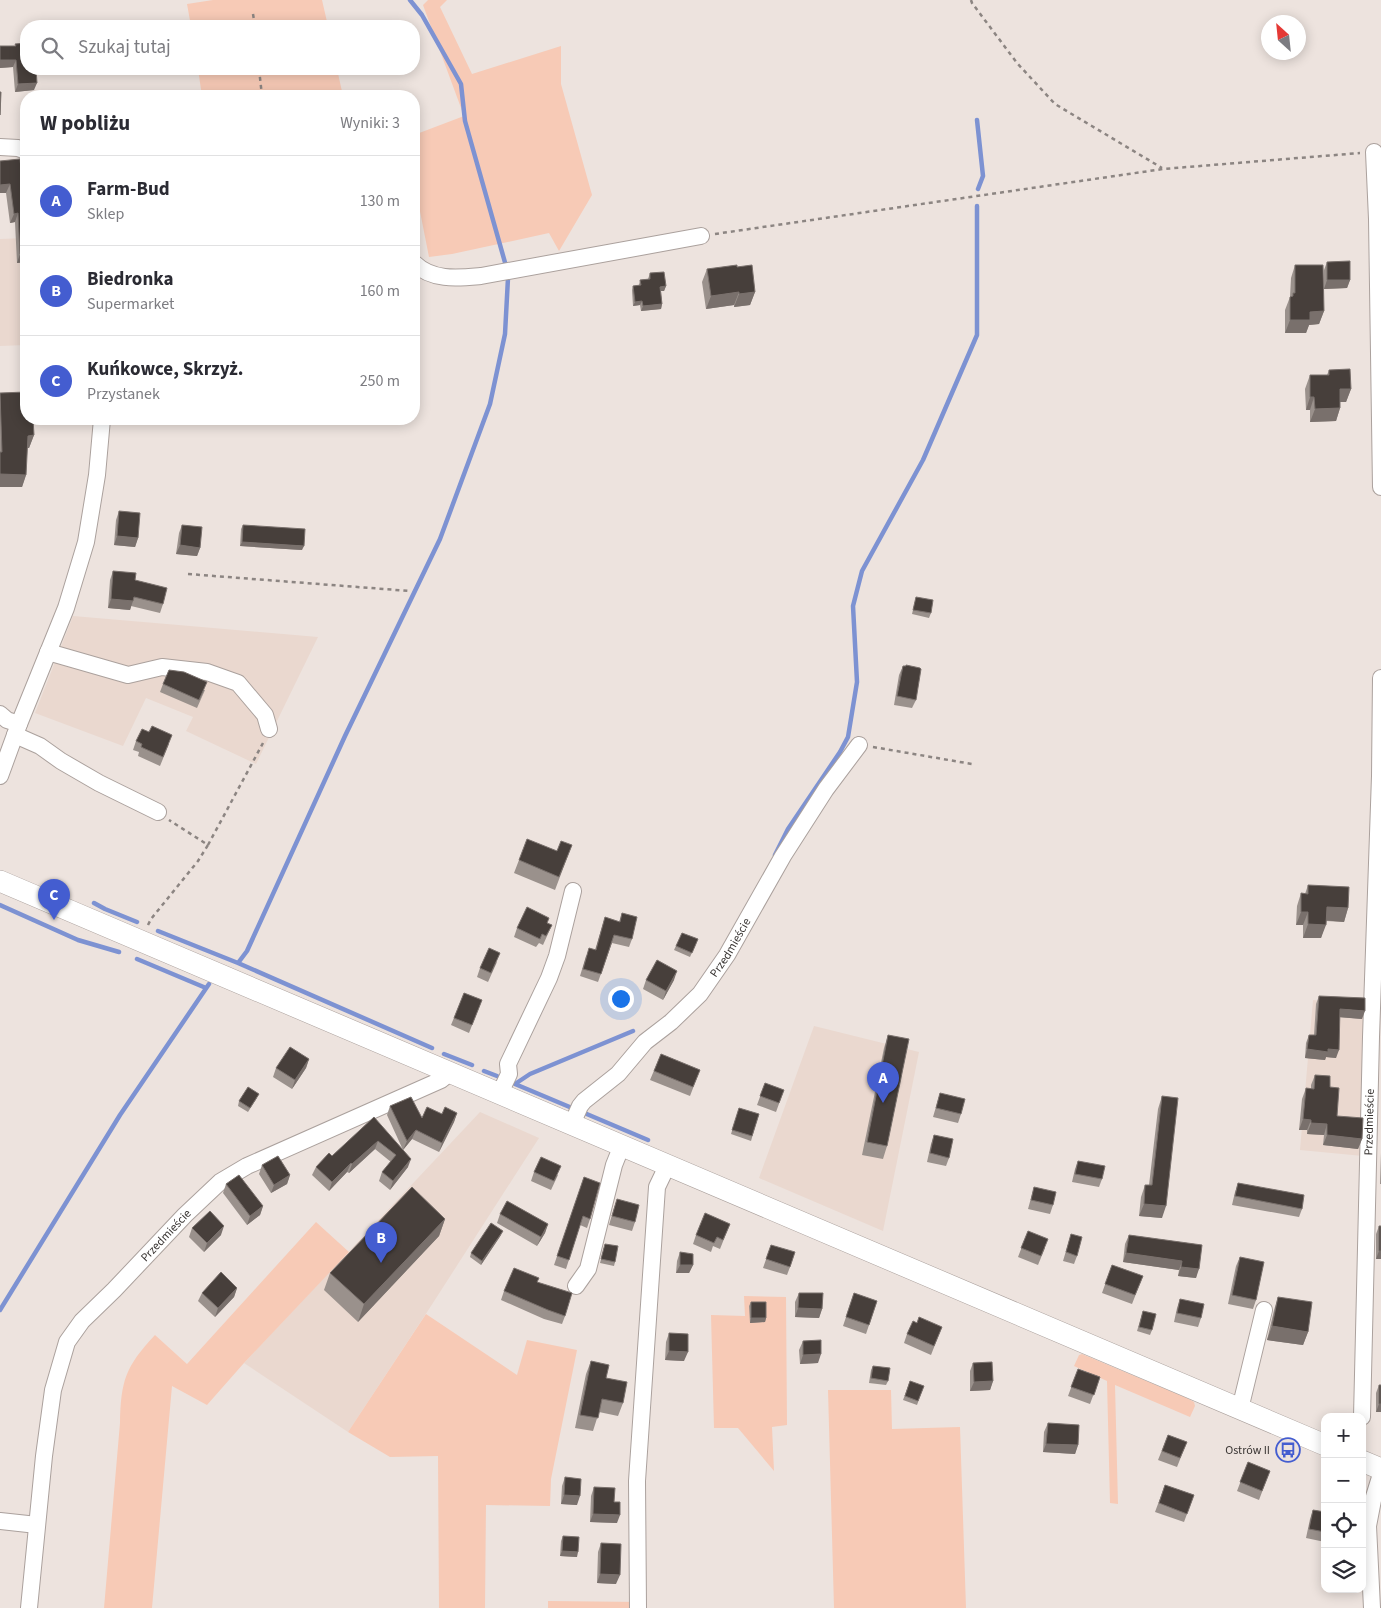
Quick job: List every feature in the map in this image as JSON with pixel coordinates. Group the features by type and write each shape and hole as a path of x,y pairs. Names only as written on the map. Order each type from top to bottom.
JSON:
{"main road":[{"path":"0,881 1321,1443"},
{"path":"1366,1463 1381,1469"}],"street":[{"path":"0,147 20,149"},
{"path":"1374,152 1377,219 1381,487"},
{"path":"420,268 435,276 448,278 481,276 701,236"},
{"path":"0,776 66,608 86,542 97,475 101,425"},
{"path":"48,652 128,675 162,667 207,672 238,683 265,715 269,728"},
{"name":"Przedmieście","path":"1362,1413 1371,1027 1380,776 1381,678"},
{"path":"0,714 17,730 61,761 99,783 158,812"},
{"name":"Przedmieście","path":"572,1124 584,1101 618,1074 645,1042 671,1022 700,994 727,955 783,856 826,789 859,744"},
{"path":"500,1093 509,1074 508,1064 549,978 557,956 573,891"},
{"name":"Przedmieście","path":"29,1608 53,1390 67,1342 82,1321 185,1215 220,1182 248,1166 441,1080 451,1072"},
{"path":"576,1286 588,1269 614,1165 622,1145"},
{"path":"638,1608 637,1481 643,1384 657,1187 668,1164"},
{"path":"1240,1409 1264,1310"},
{"path":"1372,1608 1368,1526 1381,1474"},
{"path":"0,1521 37,1525"}],"path":[{"path":"971,0 1017,64 1056,104 1163,169"},
{"path":"253,14 254,20"},
{"path":"260,75 261,90"},
{"path":"701,236 1163,169 1374,152"},
{"path":"188,574 410,591"},
{"path":"141,941 151,919 198,861 208,845 268,735 269,728"},
{"path":"859,744 972,764"},
{"path":"158,812 208,845"}],"shaded area":[{"path":"213,0 322,0 327,20 190,20 187,4"},
{"path":"428,0 447,0 440,7 472,74 561,46 561,84 592,195 559,251 549,233 452,254 429,257 420,211 420,133 464,116 423,5"},
{"path":"199,75 338,75 342,90 201,90"},
{"path":"20,238 20,345 0,346 0,239"},
{"path":"73,616 318,637 256,764 186,731 193,717 146,698 123,746 35,713"},
{"path":"1313,1000 1366,1005 1363,1156 1300,1150"},
{"path":"814,1026 919,1052 883,1231 759,1178"},
{"path":"480,1112 539,1138 348,1432 244,1363"},
{"path":"316,1222 349,1252 207,1405 172,1386 152,1608 104,1608 122,1396 131,1366 155,1335 187,1364"},
{"path":"744,1296 786,1297 787,1425 772,1427 774,1471 738,1428 714,1428 711,1315 745,1316"},
{"path":"426,1314 517,1375 527,1340 577,1350 551,1479 550,1506 486,1505 485,1608 439,1608 438,1456 390,1457 348,1432"},
{"path":"1082,1354 1187,1398 1194,1402 1195,1406 1190,1417 1115,1385 1118,1504 1110,1503 1107,1381 1074,1366 1079,1355"},
{"path":"828,1390 891,1390 892,1429 960,1427 966,1608 834,1608"},
{"path":"548,1601 642,1602 642,1608 548,1608"}],"building":[{"path":"15,44 20,44 20,75 36,75 37,83 18,84 16,60 0,60 0,46 16,46"},
{"path":"20,159 20,254 18,213 14,214 10,184 0,185 0,161"},
{"path":"1350,261 1350,280 1327,280 1327,262"},
{"path":"737,265 737,267 752,265 755,292 711,296 707,269"},
{"path":"1295,265 1323,265 1324,311 1310,312 1310,320 1290,320 1290,297 1295,293"},
{"path":"664,272 666,286 660,287 662,304 643,306 642,301 635,302 633,286 641,285 640,280 650,279 650,273"},
{"path":"1350,369 1351,389 1340,389 1340,408 1315,409 1314,397 1310,397 1310,375 1329,375 1329,370"},
{"path":"20,392 20,425 33,425 34,435 28,436 26,475 0,474 0,452 2,452 0,393"},
{"path":"119,511 140,513 138,538 117,536"},
{"path":"182,525 202,527 200,548 180,545"},
{"path":"243,525 305,529 304,546 242,542"},
{"path":"113,571 136,573 135,580 167,588 163,604 134,597 133,601 111,599"},
{"path":"916,597 933,600 931,613 913,610"},
{"path":"903,666 921,669 916,700 897,696"},
{"path":"169,670 184,672 207,682 199,700 163,684"},
{"path":"152,726 172,735 163,757 141,747 142,744 136,741 142,729 149,732"},
{"path":"527,839 557,851 561,841 572,845 559,877 519,860"},
{"path":"1308,885 1349,887 1348,908 1327,907 1326,925 1308,924 1308,912 1301,912 1301,893 1308,894"},
{"path":"527,907 549,918 547,923 552,925 546,936 542,934 540,939 517,928"},
{"path":"622,913 637,917 632,939 614,935 601,974 583,969 589,948 596,950 605,917 620,922"},
{"path":"682,933 698,939 692,953 676,946"},
{"path":"489,948 500,953 491,973 480,968"},
{"path":"657,960 677,971 666,991 646,980"},
{"path":"464,993 482,1000 472,1025 454,1018"},
{"path":"1319,996 1365,998 1365,1011 1340,1009 1339,1050 1328,1049 1328,1052 1307,1049 1309,1035 1316,1035"},
{"path":"888,1035 909,1039 887,1146 867,1142"},
{"path":"290,1047 309,1059 295,1080 276,1068"},
{"path":"661,1054 700,1070 693,1087 654,1071"},
{"path":"1315,1075 1330,1076 1330,1087 1339,1088 1337,1116 1363,1118 1362,1139 1327,1135 1327,1124 1311,1123 1311,1120 1303,1119 1306,1088 1314,1089"},
{"path":"765,1083 784,1090 779,1103 760,1096"},
{"path":"248,1087 259,1094 250,1108 239,1101"},
{"path":"940,1093 965,1099 961,1114 936,1108"},
{"path":"1162,1096 1178,1098 1166,1206 1144,1204 1145,1185 1152,1185"},
{"path":"411,1097 422,1118 427,1107 442,1114 445,1107 457,1113 442,1143 416,1130 407,1141 390,1106"},
{"path":"739,1108 759,1114 752,1136 732,1130"},
{"path":"374,1117 411,1159 393,1181 382,1172 396,1155 378,1141 351,1163 332,1182 316,1167 329,1153 332,1156"},
{"path":"934,1135 953,1139 949,1158 930,1153"},
{"path":"278,1156 290,1175 274,1185 262,1165"},
{"path":"541,1157 561,1166 554,1181 534,1172"},
{"path":"1078,1161 1105,1166 1102,1179 1075,1174"},
{"path":"239,1175 263,1206 250,1216 226,1184"},
{"path":"584,1177 600,1183 590,1219 583,1216 569,1260 557,1256"},
{"path":"1238,1183 1304,1195 1302,1209 1235,1196"},
{"path":"412,1187 445,1219 364,1304 330,1273"},
{"path":"1034,1187 1056,1192 1053,1205 1031,1200"},
{"path":"617,1199 639,1205 635,1222 612,1216"},
{"path":"507,1201 548,1224 541,1237 500,1214"},
{"path":"210,1211 224,1226 207,1243 192,1228"},
{"path":"705,1213 730,1224 723,1240 717,1237 714,1243 696,1235"},
{"path":"491,1223 503,1231 482,1261 471,1253"},
{"path":"1379,1226 1381,1226 1381,1251 1379,1251"},
{"path":"1028,1231 1048,1239 1041,1256 1021,1248"},
{"path":"1071,1234 1082,1237 1077,1256 1066,1252"},
{"path":"1129,1235 1202,1245 1199,1269 1181,1267 1182,1261 1126,1253"},
{"path":"605,1244 618,1246 615,1262 601,1259"},
{"path":"771,1245 795,1252 790,1267 766,1259"},
{"path":"680,1252 693,1254 693,1265 680,1265"},
{"path":"1240,1257 1264,1262 1256,1300 1232,1295"},
{"path":"1112,1265 1143,1276 1135,1295 1105,1284"},
{"path":"514,1268 539,1278 537,1282 572,1293 565,1316 504,1291"},
{"path":"221,1272 237,1288 218,1308 202,1293"},
{"path":"799,1293 823,1293 822,1309 798,1308"},
{"path":"854,1293 877,1301 869,1325 846,1317"},
{"path":"1278,1297 1312,1302 1308,1332 1272,1326"},
{"path":"1180,1299 1204,1304 1201,1318 1177,1313"},
{"path":"751,1302 766,1302 766,1318 751,1318"},
{"path":"1143,1311 1156,1314 1152,1330 1139,1327"},
{"path":"919,1317 942,1327 934,1346 907,1334 913,1321 917,1323"},
{"path":"669,1333 688,1334 688,1352 669,1351"},
{"path":"821,1340 821,1354 803,1355 803,1341"},
{"path":"591,1361 609,1365 606,1378 627,1382 623,1403 602,1399 598,1418 580,1415"},
{"path":"992,1362 993,1381 974,1382 973,1363"},
{"path":"873,1366 890,1368 888,1381 871,1378"},
{"path":"1078,1369 1100,1377 1094,1395 1071,1387"},
{"path":"910,1381 924,1386 918,1401 905,1396"},
{"path":"1379,1385 1381,1385 1381,1404 1379,1404"},
{"path":"1048,1423 1079,1425 1078,1445 1046,1444"},
{"path":"1168,1435 1187,1442 1180,1458 1162,1451"},
{"path":"1248,1462 1270,1471 1262,1491 1240,1482"},
{"path":"565,1477 581,1479 580,1496 564,1495"},
{"path":"1165,1485 1194,1495 1187,1514 1159,1503"},
{"path":"594,1487 615,1488 614,1502 620,1502 620,1515 593,1514"},
{"path":"1313,1510 1321,1511 1321,1531 1309,1529"},
{"path":"563,1536 579,1537 578,1552 562,1551"},
{"path":"601,1543 621,1544 620,1575 600,1574"}],"waterway":[{"path":"410,0 422,15 461,84 465,121 506,266"},
{"path":"977,120 983,176 978,189"},
{"path":"775,855 788,829 848,737 857,682 853,606 862,571 923,460 977,335 977,206"},
{"path":"158,931 238,963 247,951 345,736 440,539 490,404 505,334 508,278"},
{"path":"94,903 137,922"},
{"path":"0,905 78,940 119,952"},
{"path":"137,959 206,988"},
{"path":"238,963 432,1048"},
{"path":"0,1310 120,1115 209,984"},
{"path":"515,1084 530,1074 633,1031"},
{"path":"444,1054 472,1065"},
{"path":"484,1071 497,1076"},
{"path":"515,1084 572,1108"},
{"path":"582,1112 648,1140"}],"place":[{"name":"Kuńkowce, Skrzyż.","path":"54,920"},
{"name":"Farm-Bud","path":"883,1103"},
{"name":"Biedronka","path":"381,1263"},
{"name":"Ostrów II","path":"1288,1450"}]}
